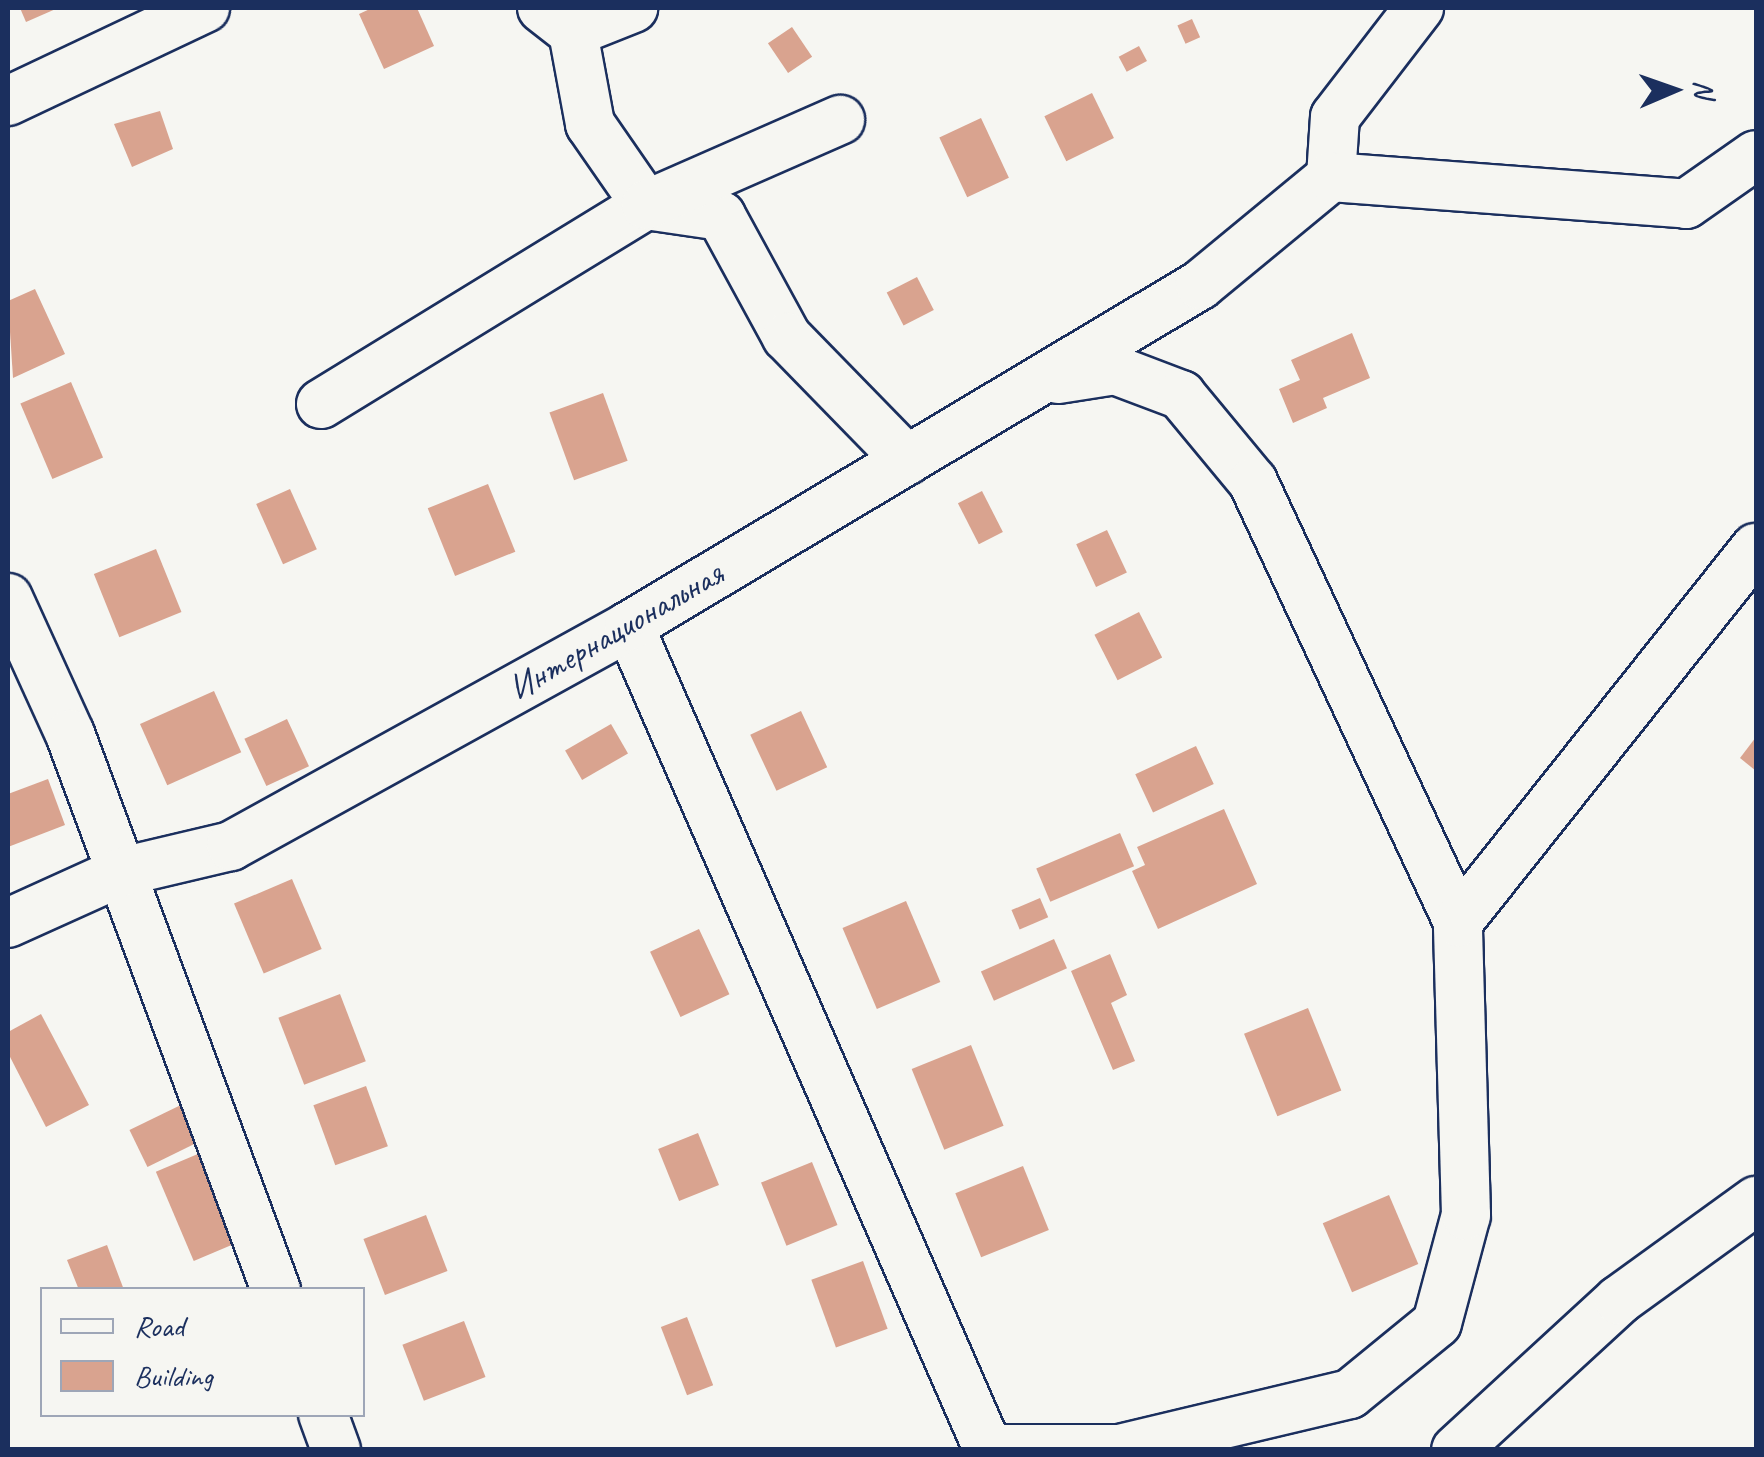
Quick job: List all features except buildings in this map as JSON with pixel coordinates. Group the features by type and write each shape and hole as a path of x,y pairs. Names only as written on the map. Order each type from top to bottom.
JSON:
{"street":[{"path":"8,101 206,8"},
{"path":"633,8 558,20 590,124 646,204 721,216 787,337 906,460"},
{"path":"1419,8 1336,117 1331,177 1686,204 1756,155"},
{"path":"322,404 646,204 840,120"},
{"name":"Интернациональная","path":"8,923 121,872 231,846 629,626 1200,285 1331,177"},
{"path":"629,626 989,1449 1119,1449 1350,1394 1437,1323 1466,1215 1458,922 1253,482 1181,396 1115,370 1036,382"},
{"path":"1458,922 1756,548"},
{"path":"8,598 70,734 275,1287"},
{"path":"1456,1450 1619,1300 1734,1240 1756,1201"},
{"path":"324,1417 336,1450"}]}
